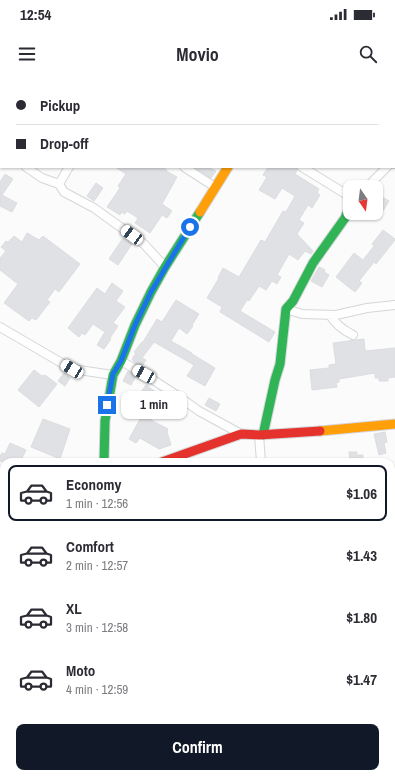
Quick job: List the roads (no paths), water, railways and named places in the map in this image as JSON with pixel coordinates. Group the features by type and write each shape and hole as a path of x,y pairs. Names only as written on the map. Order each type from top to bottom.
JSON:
{"street":[{"path":"27,168 42,178 58,184 64,192 94,208 144,244 166,267"},
{"path":"58,184 68,168"},
{"path":"186,168 215,187"},
{"path":"104,458 105,421 113,374 121,361 138,318 151,292 227,168"},
{"path":"304,168 343,192"},
{"path":"374,180 386,168"},
{"path":"261,458 261,435 280,364 286,309 293,300 313,263 344,220"},
{"path":"286,309 302,314 336,315 367,308 395,305"},
{"path":"330,315 333,320 345,331 353,335"},
{"path":"0,326 72,369 113,374"},
{"path":"121,361 178,396 199,412 241,434"},
{"path":"173,458 241,434 261,435 395,424"}]}
